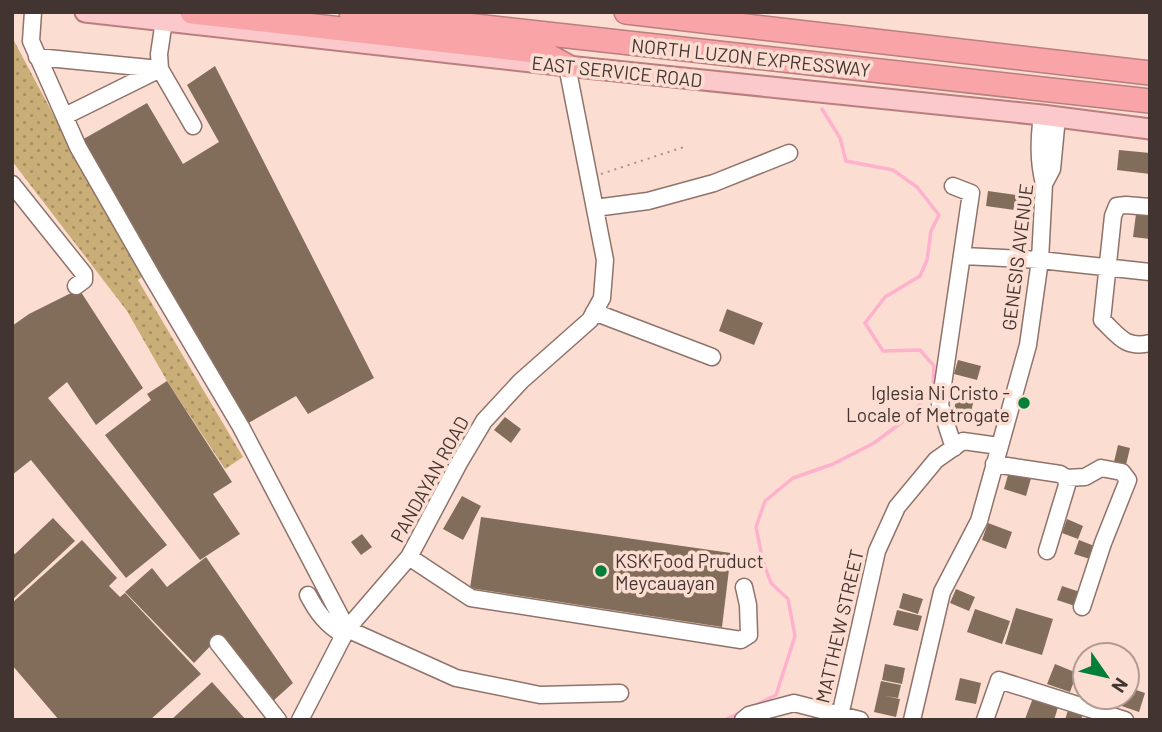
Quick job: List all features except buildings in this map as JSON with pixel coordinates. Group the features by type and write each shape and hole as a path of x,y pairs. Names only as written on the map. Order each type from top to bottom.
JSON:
{"highway":[{"path":"192,12 527,50 545,54 567,66"},
{"name":"NORTH LUZON EXPRESSWAY","path":"351,12 1150,101"},
{"name":"NORTH LUZON EXPRESSWAY","path":"626,12 1150,72"}],"main road":[{"name":"EAST SERVICE ROAD","path":"85,12 1150,129"}],"street":[{"path":"33,12 31,41 78,147 242,427 345,632"},
{"path":"164,21 159,54 160,69 193,126"},
{"path":"37,57 160,69"},
{"name":"PANDAYAN ROAD","path":"300,720 345,632 409,557 458,463 484,421 521,381 590,320 602,298 605,260 567,66"},
{"path":"65,116 160,69"},
{"name":"GENESIS AVENUE","path":"912,720 942,592 979,521 1028,345 1040,260 1044,184 1039,143 1050,116"},
{"path":"595,208 648,201 714,183 789,153"},
{"path":"12,184 84,274 84,279 76,286"},
{"path":"953,186 971,193 964,256 940,405 954,448 963,441 999,446"},
{"path":"1150,207 1117,206 1113,216 1102,320 1125,342 1138,346 1150,343"},
{"path":"964,256 1040,260 1150,272"},
{"path":"594,312 712,358"},
{"name":"MATTHEW STREET","path":"840,717 877,551 897,507 936,460 954,448"},
{"path":"994,464 1060,474 1066,478 1085,477 1101,468 1122,472 1128,480 1082,607"},
{"path":"1047,551 1067,485 1066,478"},
{"path":"409,557 471,598 741,640 749,635 748,605 744,587"},
{"path":"308,595 317,612 332,628 456,678 540,695 620,692"},
{"path":"218,643 278,720"},
{"path":"985,720 999,680 1125,720"},
{"path":"743,720 749,715 794,703 860,720"}],"path":[{"path":"589,178 687,146"}],"shaded area":[{"path":"12,37 71,148 146,274 138,280 243,457 225,469 167,381 127,311 12,161"}],"waterway":[{"path":"752,707 776,695 795,636 788,599 771,583 763,562 756,527 765,501 793,478 833,464 874,443 909,417 933,388 934,366 920,350 883,351 865,323 885,297 920,276 927,260 931,231 939,215 917,187 893,170 846,161 840,138 822,109"},
{"path":"725,720 745,710"}],"place":[{"name":"Iglesia Ni Cristo - Locale of Metrogate","path":"1024,403"},
{"name":"KSK Food Pruduct Meycauayan","path":"601,571"}]}
